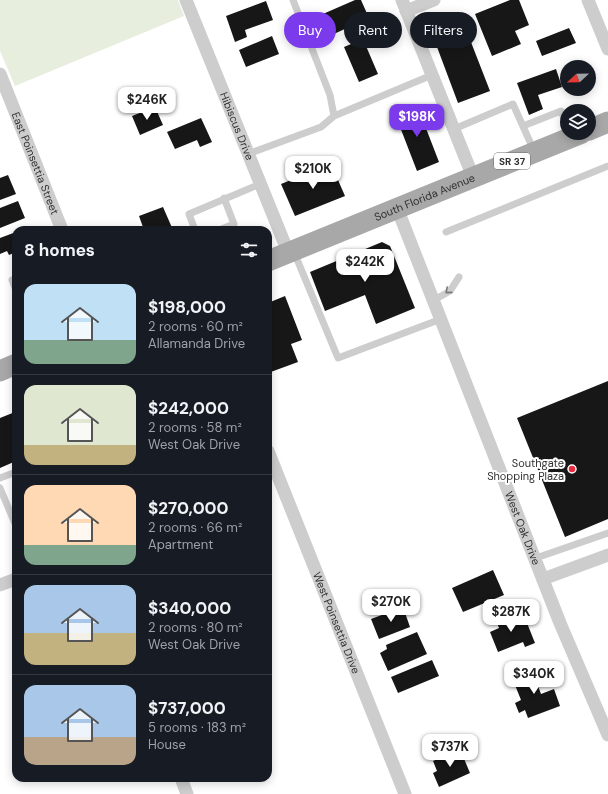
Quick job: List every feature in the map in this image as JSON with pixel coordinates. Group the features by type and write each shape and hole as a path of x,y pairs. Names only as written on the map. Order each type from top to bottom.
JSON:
{"main road":[{"name":"South Florida Avenue","path":"596,126 608,122"},
{"name":"South Florida Avenue","path":"272,258 534,152 560,140"},
{"path":"0,370 12,366"}],"street":[{"name":"Hibiscus Drive","path":"186,0 260,184 291,251"},
{"path":"434,0 404,6 473,177"},
{"path":"588,0 608,49"},
{"name":"East Poinsettia Street","path":"0,74 60,226"},
{"name":"West Oak Drive","path":"397,208 543,579 608,735"},
{"name":"West Poinsettia Drive","path":"272,461 405,794"},
{"path":"543,579 608,555"},
{"path":"0,585 12,580"},
{"path":"182,782 187,794"}],"lane":[{"path":"293,0 330,95 334,116"},
{"path":"248,154 321,127 334,116 432,76"},
{"path":"454,129 513,104 534,152"},
{"path":"523,126 560,111"},
{"path":"446,232 608,166"},
{"path":"193,226 188,214 260,184"},
{"path":"224,198 234,224 229,226"},
{"path":"291,251 338,358 441,319"},
{"path":"434,300 450,291 459,277"},
{"path":"0,478 12,474"},
{"path":"0,488 12,516"},
{"path":"536,558 608,533"}],"green space":[{"path":"0,0 178,0 184,16 15,86 0,51"}],"building":[{"path":"355,0 361,0 366,12 344,12 344,29 336,33 336,12 327,12"},
{"path":"510,0 519,0 529,25 515,31 521,44 492,56 477,19 477,13"},
{"path":"266,1 273,20 245,30 247,37 235,42 226,16"},
{"path":"569,28 576,43 542,56 536,41"},
{"path":"272,36 279,54 246,67 239,50"},
{"path":"344,48 367,48 378,74 359,82"},
{"path":"437,48 473,48 490,91 458,103"},
{"path":"556,69 560,81 560,88 538,95 543,109 529,115 517,83"},
{"path":"417,105 439,162 417,171 395,114"},
{"path":"155,107 163,125 140,135 132,116"},
{"path":"201,118 212,142 200,147 197,140 175,149 167,132"},
{"path":"331,164 345,196 295,216 281,184"},
{"path":"8,175 16,194 0,200 0,178"},
{"path":"18,201 25,218 0,228 0,208"},
{"path":"163,207 171,226 143,226 139,216"},
{"path":"12,234 12,254 9,255 7,251 0,254 0,238"},
{"path":"382,242 390,246 415,308 376,324 365,295 325,311 310,272"},
{"path":"285,296 302,340 291,344 298,362 272,372 272,301"},
{"name":"Southgate Shopping Plaza","path":"608,381 608,519 565,537 517,418"},
{"path":"12,413 12,463 0,468 0,418"},
{"path":"493,570 504,595 463,612 452,588"},
{"path":"403,607 410,627 379,639 371,619"},
{"path":"506,611 511,623 525,618 535,643 525,647 523,642 498,652 490,632 499,628 494,615"},
{"path":"417,632 427,654 388,671 380,653 387,649 386,645"},
{"path":"432,660 439,676 398,693 391,677"},
{"path":"540,670 545,683 538,686 541,694 554,689 560,706 528,718 525,710 519,713 515,703 521,700 513,680"},
{"path":"460,749 470,773 439,787 433,773 437,771 433,761"}],"place":[{"name":"Southgate Shopping Plaza","path":"572,469"}]}
